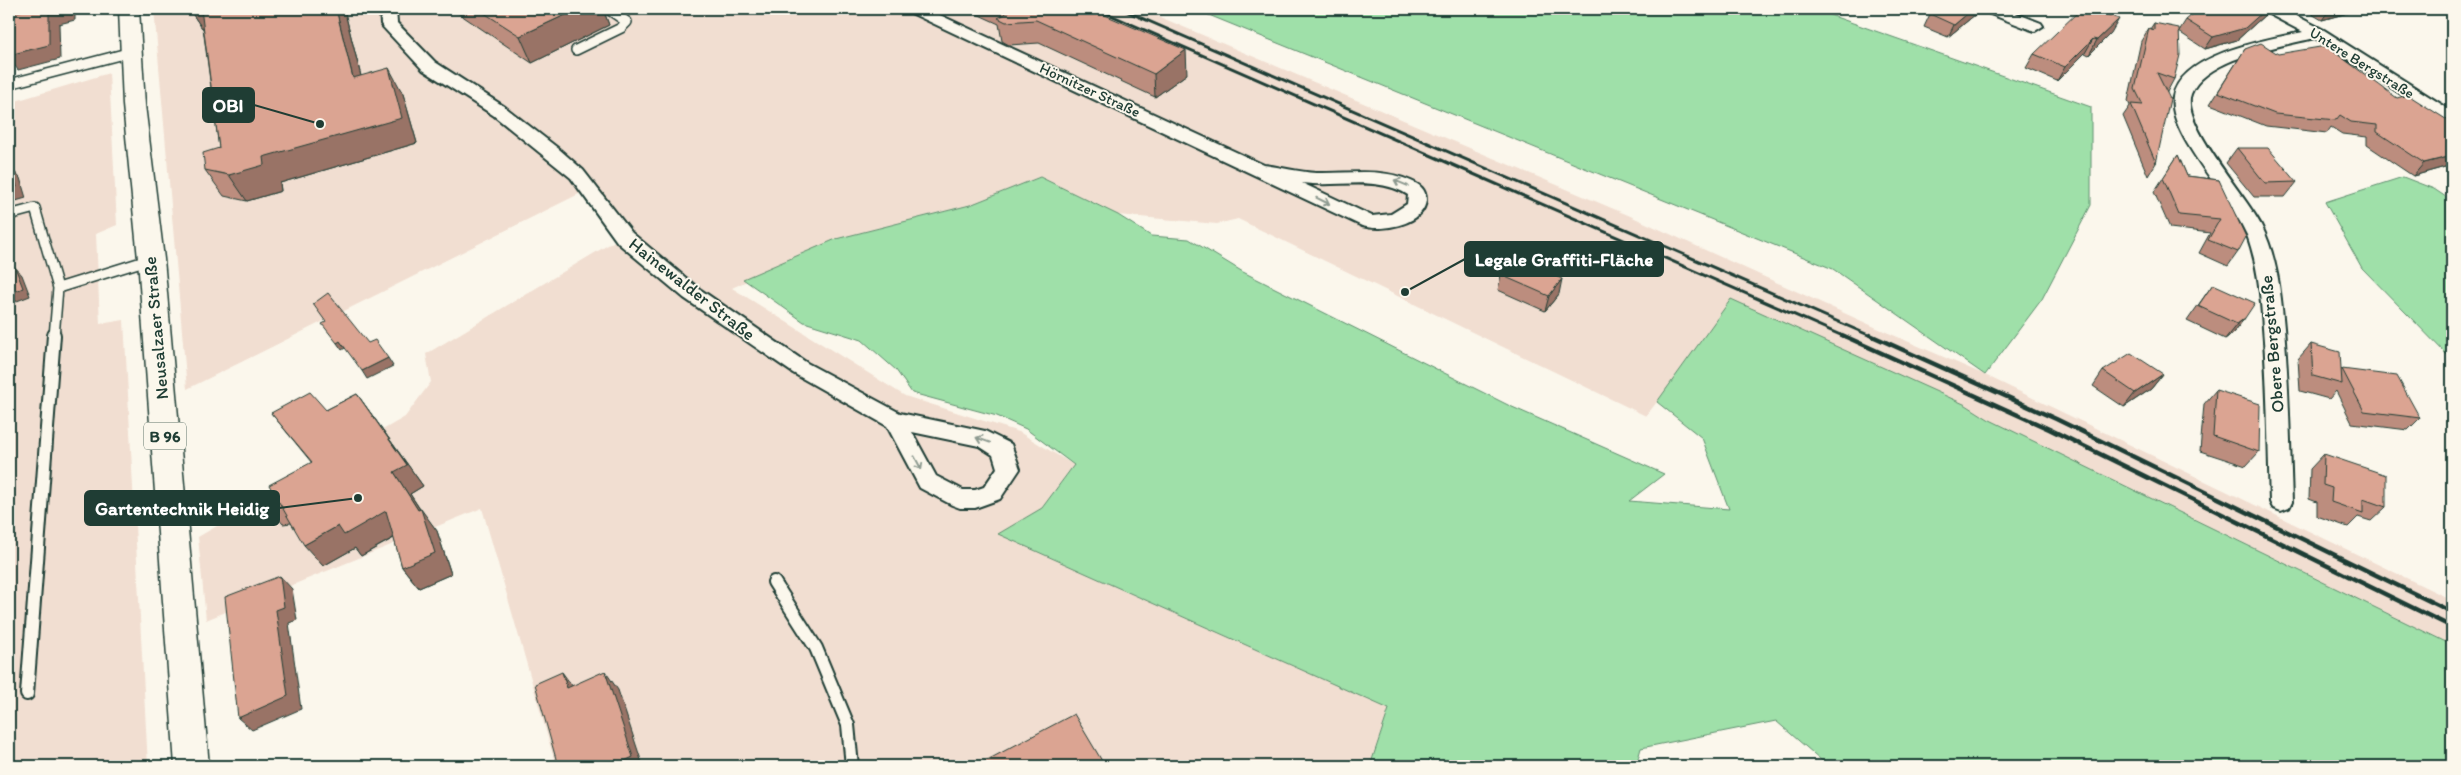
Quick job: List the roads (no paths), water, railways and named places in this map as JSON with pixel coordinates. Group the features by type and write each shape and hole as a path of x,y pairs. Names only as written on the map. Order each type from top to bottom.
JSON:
{"main road":[{"name":"Neusalzaer Straße","path":"129,9 134,105 151,259 192,766"}],"street":[{"name":"Hainewalder Straße","path":"388,9 389,24 428,66 499,111 554,153 578,174 625,238 692,293 800,368 895,420 985,439 1003,450 1009,469 992,493 975,499 960,498 928,482 895,420"},
{"name":"Hörnitzer Straße","path":"915,9 1264,171 1369,222 1393,221 1406,216 1416,206 1417,193 1401,182 1381,177 1298,178 1264,171"},
{"path":"1991,9 2035,26"},
{"name":"Untere Bergstraße","path":"2271,9 2318,33 2452,119"},
{"name":"Obere Bergstraße","path":"2282,502 2276,356 2268,278 2252,225 2194,139 2181,110 2180,97 2186,84 2219,59 2247,50 2318,33"}],"lane":[{"path":"576,50 620,28 627,22 608,9"},
{"path":"9,84 131,52"},
{"path":"9,215 36,208 58,288 27,694"},
{"path":"58,288 151,259"},
{"path":"774,582 816,648 848,726 852,766"}],"railway":[{"path":"1097,9 1845,337"},
{"path":"1121,9 1873,337"},
{"path":"1842,335 2049,429 2452,627"},
{"path":"1870,335 2056,419 2452,612"}],"place":[{"name":"OBI","path":"320,124"},
{"name":"Legale Graffiti-Fläche","path":"1405,292"},
{"name":"Gartentechnik Heidig","path":"358,498"}]}
